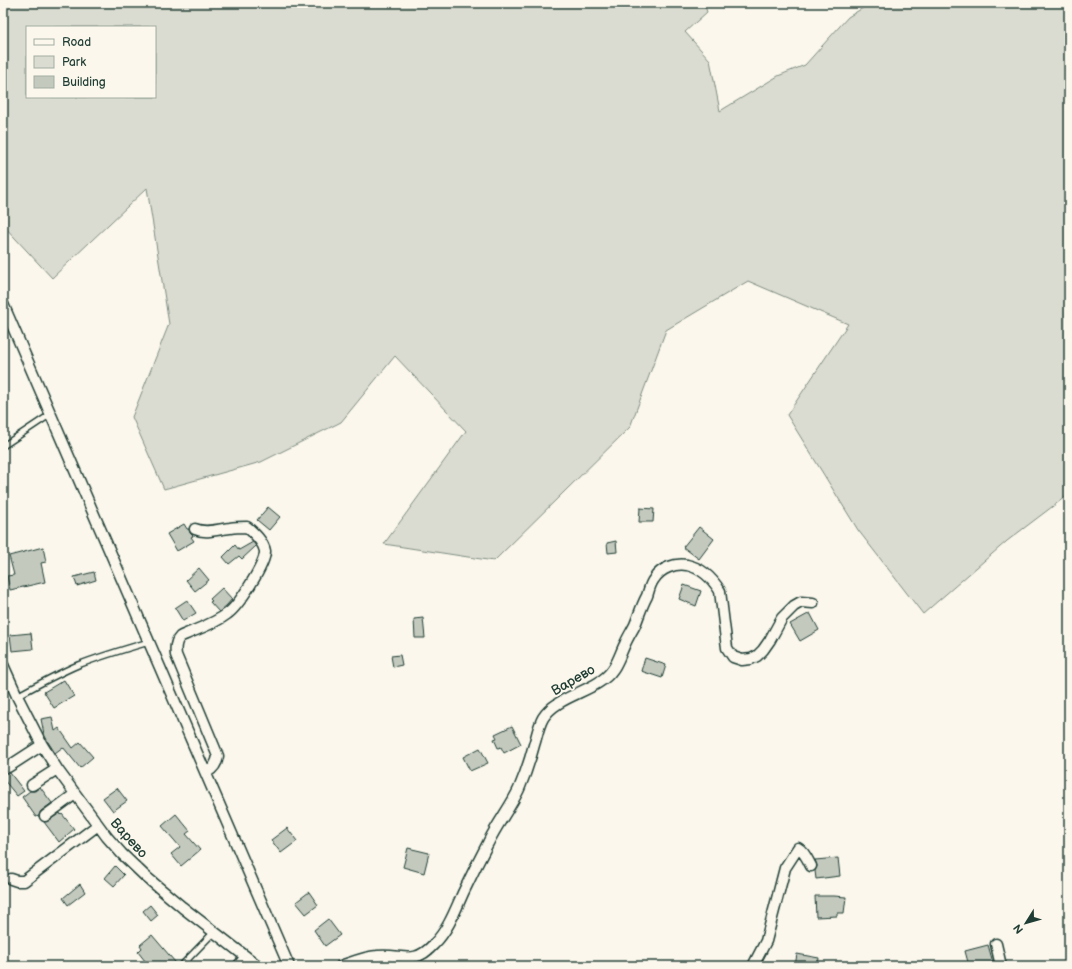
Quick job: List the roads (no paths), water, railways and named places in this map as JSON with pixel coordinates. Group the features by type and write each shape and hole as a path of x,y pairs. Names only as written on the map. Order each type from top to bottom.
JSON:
{"street":[{"path":"3,304 6,318 51,414 289,966"},
{"path":"195,529 200,531 214,531 232,527 247,527 262,543 264,552 264,558 244,596 234,609 220,619 184,635 176,644 176,654 218,756 214,767 206,773"},
{"name":"Варево","path":"341,966 365,958 383,955 404,958 417,957 422,955 440,938 453,916 488,841 519,790 543,717 551,709 566,699 589,688 607,676 613,669 636,623 654,579 659,574 667,568 675,565 684,565 691,566 708,575 720,591 727,648 733,657 742,660 752,659 763,650 782,618 794,606 800,602 813,603"},
{"name":"Варево","path":"3,664 17,696 42,745 57,769 107,837 145,876 258,966"},
{"path":"8,766 42,745"},
{"path":"32,784 57,769"},
{"path":"45,816 75,794"},
{"path":"11,879 24,881 98,825"},
{"path":"752,966 766,941 785,868 798,848 809,861 811,866"},
{"path":"996,944 1000,966"}],"lane":[{"path":"3,446 51,414"},
{"path":"17,696 48,679 79,665 111,653 149,642"},
{"path":"181,966 214,932"},
{"path":"235,966 244,955"}]}
